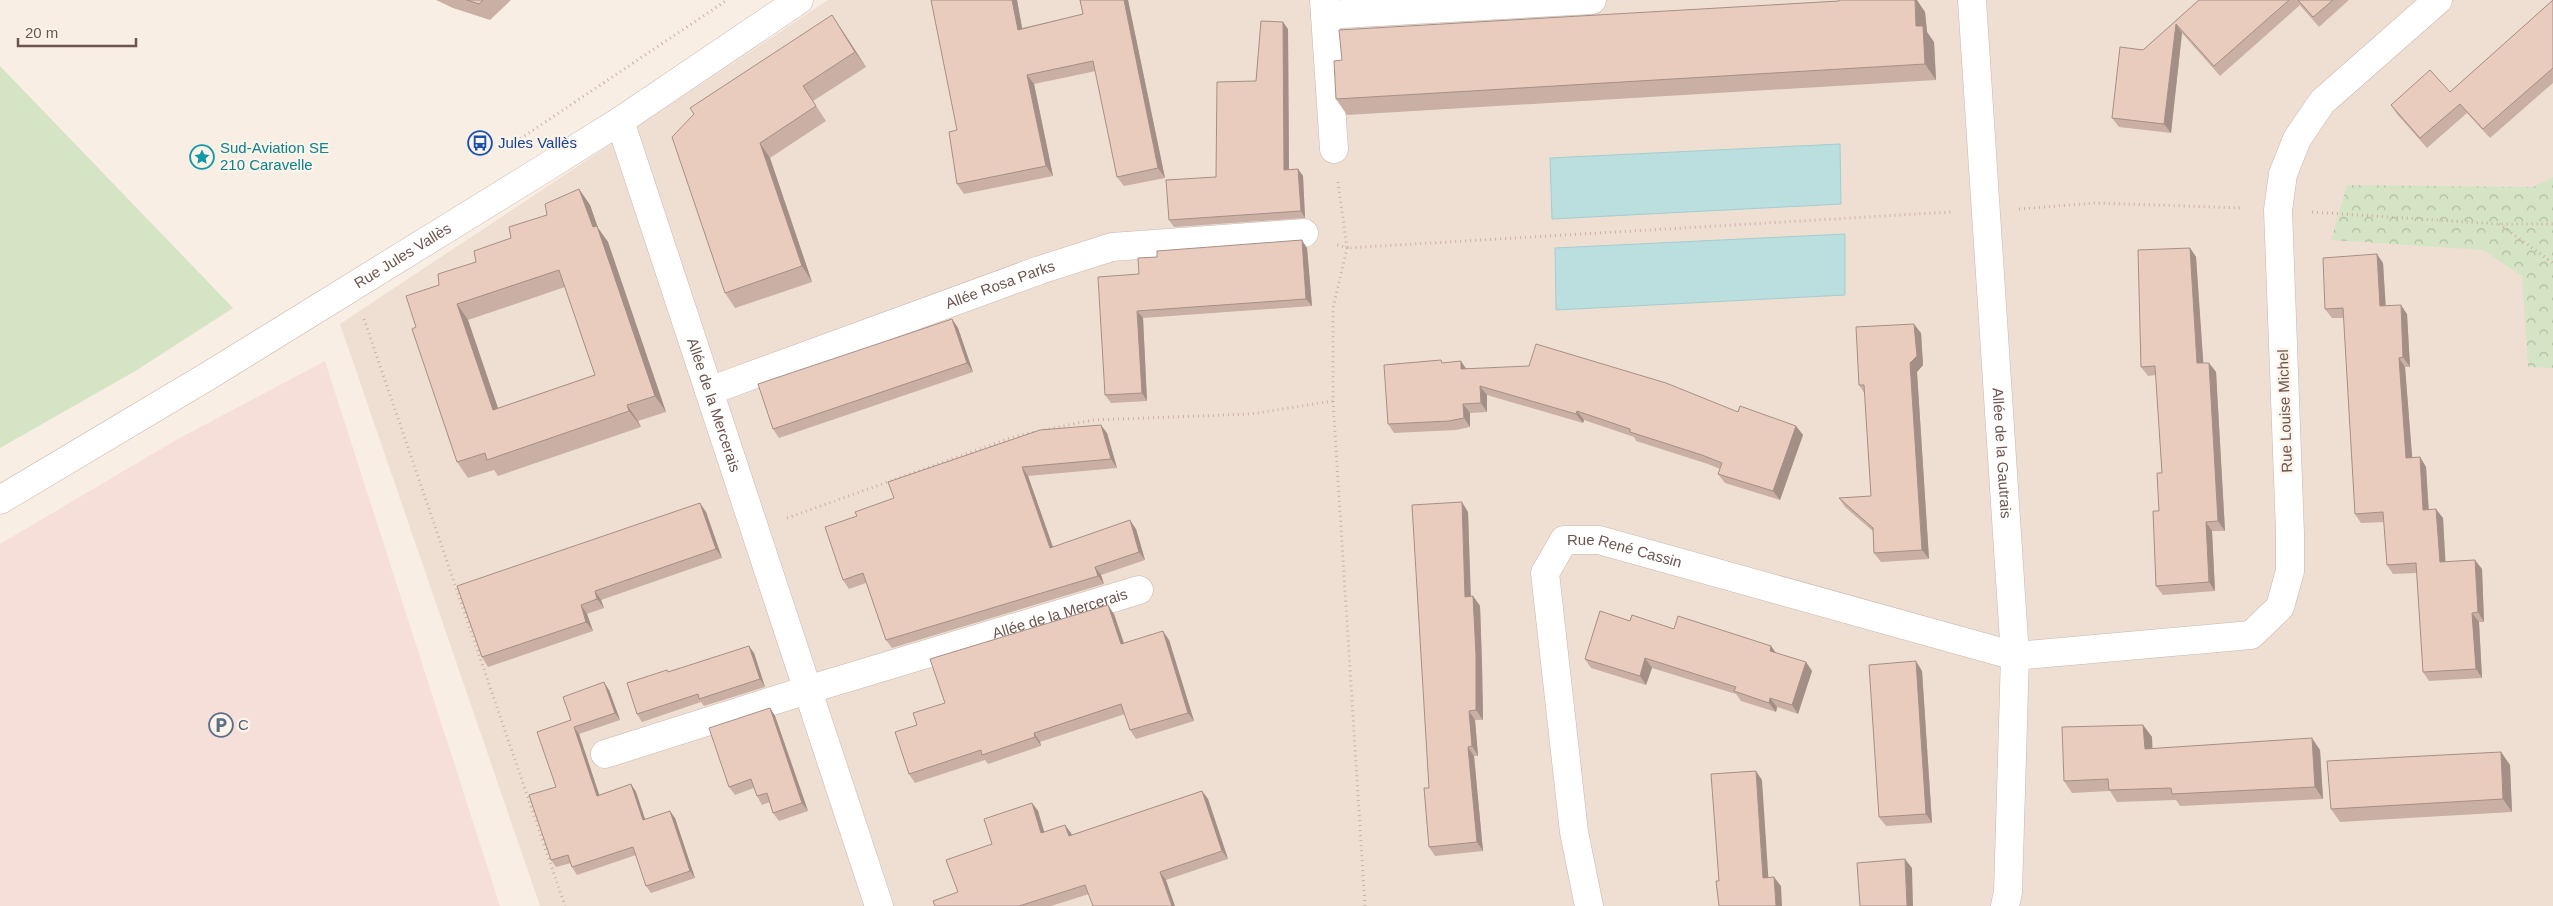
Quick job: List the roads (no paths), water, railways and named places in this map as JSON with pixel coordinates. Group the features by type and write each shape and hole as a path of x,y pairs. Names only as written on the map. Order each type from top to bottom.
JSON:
{"street":[{"name":"Rue Jules Vallès","path":"0,500 208,376 277,332 354,288 620,121 799,0"},
{"path":"1334,149 1325,8 1592,0"},
{"name":"Allée de la Gautrais","path":"1972,0 2015,656 2008,892 2005,906"},
{"name":"Rue Louise Michel","path":"2015,656 2251,635 2280,607 2290,571 2278,210 2283,174 2297,139 2322,102 2438,0"},
{"name":"Allée de la Mercerais","path":"620,121 879,906"},
{"name":"Allée Rosa Parks","path":"709,391 1031,274 1112,247 1304,233"},
{"name":"Rue René Cassin","path":"1589,906 1574,832 1545,573 1564,540 1599,540 2015,656"},
{"name":"Allée de la Mercerais","path":"606,754 808,690 1139,590"}],"water":[{"path":"1840,144 1841,204 1552,219 1550,158"},
{"path":"1845,234 1845,295 1556,310 1555,248"}],"place":[{"name":"Jules Vallès","path":"480,143"},
{"name":"Sud-Aviation SE 210 Caravelle","path":"202,157"},
{"name":"C","path":"221,725"}]}
